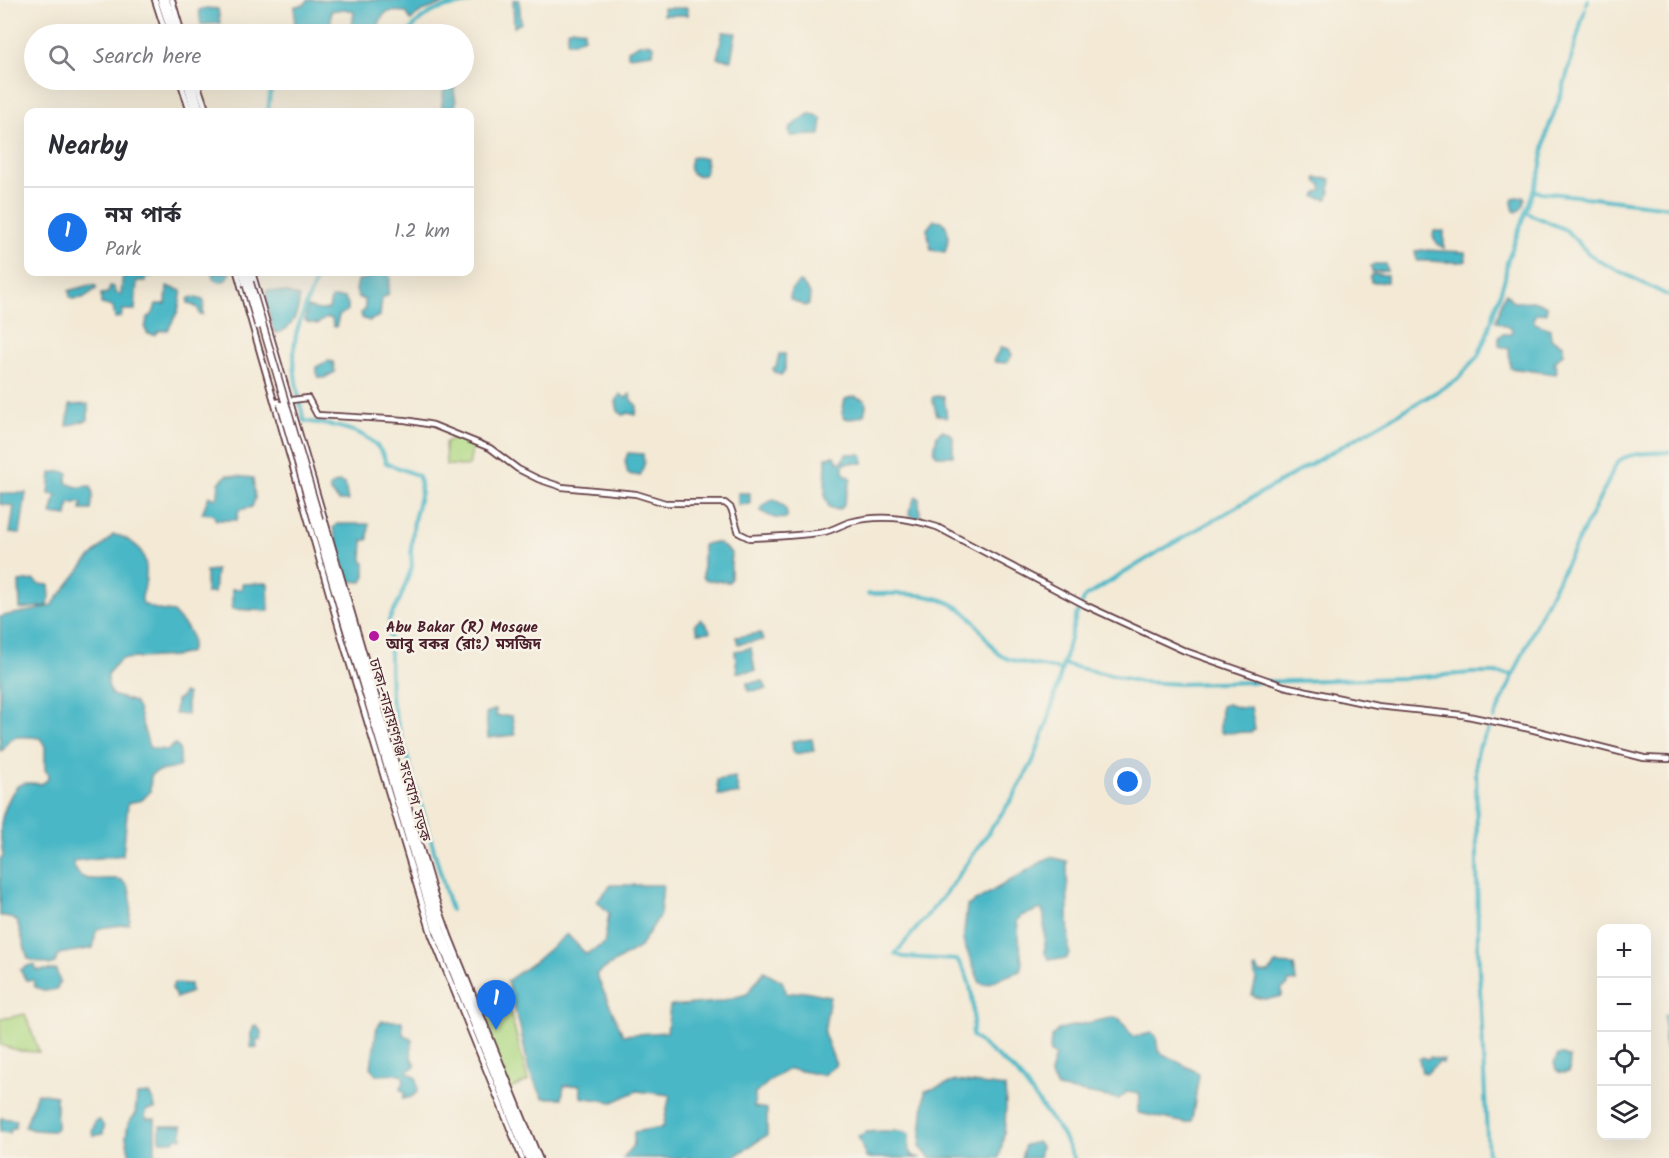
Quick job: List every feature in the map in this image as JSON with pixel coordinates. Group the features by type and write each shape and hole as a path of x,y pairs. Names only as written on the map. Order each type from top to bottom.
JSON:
{"main road":[{"path":"161,0 169,24"},
{"path":"166,0 172,8 177,24"},
{"path":"186,90 193,108"},
{"path":"194,90 200,108"},
{"name":"ঢাকা-নারায়ণগঞ্জ সংযোগ সড়ক","path":"244,276 248,283"},
{"name":"ঢাকা-নারায়ণগঞ্জ সংযোগ সড়ক","path":"247,276 435,927 528,1158"},
{"name":"ঢাকা-নারায়ণগঞ্জ সংযোগ সড়ক","path":"323,539 442,932 534,1158"}],"street":[{"path":"155,0 163,24"},
{"path":"172,0 172,8"},
{"path":"186,90 189,108"},
{"path":"199,90 206,108"},
{"path":"238,276 276,402 323,539 438,905 539,1158"},
{"path":"253,276 289,399 387,791 432,936 522,1158"},
{"path":"276,402 308,398 317,415 405,420 433,425 484,445 518,469 562,488 636,494 665,503 725,503 731,508 739,533 749,538 826,531 850,522 878,517 901,518 938,526 1071,597 1185,651 1284,686 1377,706 1463,715 1530,729 1644,758 1669,759"}],"green space":[{"path":"454,437 473,444 469,466 446,465 445,443"},
{"path":"505,992 528,1081 506,1091 470,1004"},
{"path":"25,1014 39,1052 20,1051 0,1045 0,1019"}],"water":[{"path":"308,0 453,0 420,12 411,21 406,12 387,13 384,14 379,24 352,24 354,12 345,9 331,11 330,24 294,24 295,6 304,5"},
{"path":"513,0 519,0 521,23 514,27"},
{"path":"663,8 687,8 687,15 663,15"},
{"path":"218,9 220,23 201,24 199,10"},
{"path":"572,28 584,30 584,37 568,42 568,30"},
{"path":"723,32 736,33 731,60 717,58"},
{"path":"648,43 654,46 653,53 628,56 628,50 639,44"},
{"path":"444,90 454,90 455,108 442,108"},
{"path":"809,114 822,119 820,135 790,136 789,131 793,125"},
{"path":"692,157 706,158 704,175 695,175 690,171"},
{"path":"1316,178 1331,179 1327,199 1315,197 1322,190"},
{"path":"1523,196 1525,198 1522,208 1517,212 1514,211 1513,198"},
{"path":"934,220 942,221 947,228 948,240 945,252 931,250 927,229"},
{"path":"1434,231 1444,231 1444,248 1434,239"},
{"path":"1415,251 1465,252 1466,261 1417,261"},
{"path":"1386,264 1387,271 1372,272 1371,266"},
{"path":"1373,274 1387,275 1387,282 1371,282 1370,277"},
{"path":"123,276 147,276 146,281 137,281 135,310 123,310 121,317 115,318 113,307 101,304 101,294 108,293 110,286 114,287 115,293 121,294"},
{"path":"213,276 229,276 221,282 213,279"},
{"path":"370,276 390,277 388,295 382,298 380,316 369,321 362,318 361,313 365,310 365,300 358,297 356,290 358,280"},
{"path":"799,282 810,294 809,304 805,306 790,299 791,290"},
{"path":"90,285 96,286 96,289 83,298 72,299 70,297 69,291"},
{"path":"167,286 182,291 178,311 168,330 159,331 155,335 148,334 145,329 147,318 153,314 156,304 166,304"},
{"path":"267,290 299,297 298,308 291,324 277,333 274,331 266,303"},
{"path":"1506,293 1513,302 1533,301 1547,306 1546,313 1536,314 1533,319 1535,323 1550,329 1551,339 1563,345 1563,354 1554,362 1556,374 1510,368 1509,349 1499,346 1499,337 1502,334 1511,334 1512,329 1496,321"},
{"path":"192,297 204,300 203,315 200,315 198,308 188,303 188,299"},
{"path":"331,298 345,298 348,304 348,310 339,316 336,327 333,326 330,318 317,324 305,320 307,307 320,310 329,309"},
{"path":"1001,347 1009,349 1012,355 1007,363 995,362 994,359"},
{"path":"779,354 785,354 785,370 781,375 774,372 773,368 776,367"},
{"path":"328,361 333,362 335,372 324,378 318,377 316,367"},
{"path":"620,394 626,398 630,394 631,400 637,406 636,415 628,413 623,415 618,411 616,402"},
{"path":"854,396 865,400 864,415 851,419 844,418 842,413 845,399"},
{"path":"938,396 944,397 947,418 937,415 932,399"},
{"path":"88,404 88,420 67,426 70,405"},
{"path":"943,430 953,436 953,456 938,456 934,452 937,435"},
{"path":"628,453 643,454 644,465 640,476 628,474 625,461"},
{"path":"846,454 861,454 863,463 847,463 843,466 843,472 851,479 843,507 837,510 829,507 825,497 826,457 835,456 838,462 842,462"},
{"path":"61,471 68,473 66,483 77,487 91,486 93,495 91,510 81,510 82,503 69,503 67,516 51,514 56,495 49,494 51,473"},
{"path":"227,475 253,478 255,499 252,507 239,510 237,520 216,520 213,514 202,513 209,496 216,499 219,483"},
{"path":"339,482 345,484 348,501 339,501 330,492 330,486"},
{"path":"0,493 26,493 20,534 10,533 14,506 0,504"},
{"path":"738,493 750,493 750,504 738,505"},
{"path":"916,496 919,498 920,517 917,518 910,515 909,511"},
{"path":"773,499 784,506 787,518 780,519 761,511 762,506"},
{"path":"337,524 369,524 368,540 363,540 362,561 365,563 365,576 362,582 347,581 333,528"},
{"path":"113,535 121,536 137,546 144,557 146,576 143,604 158,610 173,612 191,634 190,652 177,656 121,659 108,673 108,685 112,695 134,702 138,709 149,747 168,750 175,744 180,751 180,766 151,775 150,792 142,800 128,803 123,855 73,861 78,874 87,879 120,880 127,886 131,899 129,924 100,928 96,931 93,948 59,954 55,963 50,965 28,959 17,921 0,916 0,859 3,857 1,822 5,810 10,796 17,787 26,783 41,784 47,780 49,775 45,770 45,746 40,738 14,738 0,751 0,617 52,605 85,563"},
{"path":"719,543 731,553 729,582 706,580 703,577 703,545"},
{"path":"216,570 214,593 206,593 206,571"},
{"path":"34,580 38,584 49,585 50,597 47,606 20,609 19,582"},
{"path":"268,583 269,611 232,609 232,589 242,589 242,584"},
{"path":"701,619 710,632 698,633 695,624"},
{"path":"760,633 763,640 738,644 736,637"},
{"path":"751,648 755,671 737,672 735,651"},
{"path":"763,681 767,689 748,691 747,683"},
{"path":"183,693 187,694 187,714 175,714 176,700 182,697"},
{"path":"1227,704 1240,708 1251,707 1255,730 1222,733 1220,730 1221,706"},
{"path":"496,709 496,716 512,716 515,735 488,738 486,713"},
{"path":"812,739 814,751 795,754 793,752 792,741"},
{"path":"735,777 739,794 718,795 717,780"},
{"path":"1050,857 1067,861 1069,954 1066,959 1049,959 1045,954 1044,915 1041,909 1021,916 1017,921 1022,963 1020,971 986,984 980,983 963,941 967,906"},
{"path":"611,885 663,885 660,915 640,947 596,974 623,1035 667,1032 670,1006 717,1002 747,994 764,971 782,981 787,994 805,991 830,996 824,1033 836,1065 823,1075 789,1069 773,1078 755,1094 754,1107 767,1109 767,1135 732,1158 623,1158 634,1144 634,1132 663,1127 670,1095 637,1091 613,1102 581,1097 580,1085 564,1086 562,1098 543,1098 529,1071 507,981 537,960 567,934 586,954 604,944 609,913 597,901"},
{"path":"1275,964 1294,965 1296,981 1288,982 1288,985 1282,989 1282,996 1267,999 1252,995 1256,980 1254,969 1256,968 1260,973 1269,973"},
{"path":"35,965 36,970 56,970 60,981 57,989 46,991 35,987 33,980 26,980 20,970"},
{"path":"174,983 190,984 191,992 176,998 172,988"},
{"path":"1665,1014 1669,1014 1668,1055 1664,1041"},
{"path":"1115,1017 1120,1019 1133,1037 1152,1033 1156,1036 1158,1050 1161,1053 1197,1072 1199,1075 1192,1121 1186,1123 1139,1113 1137,1111 1139,1094 1127,1092 1119,1099 1057,1088 1050,1074 1055,1055 1050,1053 1051,1038 1059,1029"},
{"path":"382,1021 402,1021 403,1034 412,1040 411,1058 416,1065 407,1072 417,1078 418,1092 411,1097 403,1099 405,1093 400,1089 404,1082 402,1074 376,1075 371,1067 377,1027"},
{"path":"253,1026 257,1026 262,1033 261,1039 256,1040 257,1048 251,1047"},
{"path":"1561,1054 1570,1058 1569,1072 1561,1073 1556,1070 1554,1063"},
{"path":"1423,1057 1444,1060 1427,1073 1422,1072 1419,1059"},
{"path":"956,1081 1005,1087 1005,1122 999,1158 930,1158 920,1147 925,1091"},
{"path":"37,1093 56,1096 57,1128 53,1131 33,1130 25,1127"},
{"path":"149,1094 155,1109 147,1110 145,1116 147,1119 155,1119 155,1156 130,1157 126,1137 128,1123 135,1115 137,1095"},
{"path":"1,1118 16,1120 15,1128 12,1128 10,1133 0,1132"},
{"path":"100,1120 104,1127 103,1134 94,1136 92,1133 95,1121"},
{"path":"160,1126 182,1126 182,1138 174,1141 160,1141"},
{"path":"902,1131 909,1134 909,1151 913,1156 921,1158 866,1158 858,1136 867,1132"},
{"path":"1037,1142 1041,1146 1039,1158 1021,1158 1025,1145"}],"waterway":[{"path":"416,24 432,12 475,0"},
{"path":"1586,4 1588,0"},
{"path":"1074,1158 1062,1134 1017,1073 972,1036 972,996 967,977 957,960 903,957 895,954 947,892 1014,796 1033,761 1048,721 1076,616 1085,597 1158,552 1457,380 1478,356 1505,278 1507,262 1539,176 1547,132 1563,89 1585,9"},
{"path":"268,108 272,90"},
{"path":"1533,191 1669,207"},
{"path":"1525,212 1566,230 1599,261 1669,296"},
{"path":"316,276 300,320 294,345 296,378 304,421 328,424 364,436 381,452 386,463 419,476 421,492 414,520 412,567 389,620 391,699 451,910"},
{"path":"1494,719 1539,617 1616,465 1625,457 1644,453 1669,452"},
{"path":"868,594 910,594 951,603 973,620 994,649 1002,656 1013,661 1061,670"},
{"path":"1062,664 1141,682 1180,684 1407,678 1472,673 1514,675"},
{"path":"1488,1158 1478,947 1476,760 1478,749 1490,727"}],"place":[{"name":"Abu Bakar (R) Mosque আবু বকর (রাঃ) মসজিদ","path":"374,636"},
{"name":"নম পার্ক","path":"496,1030"}]}
